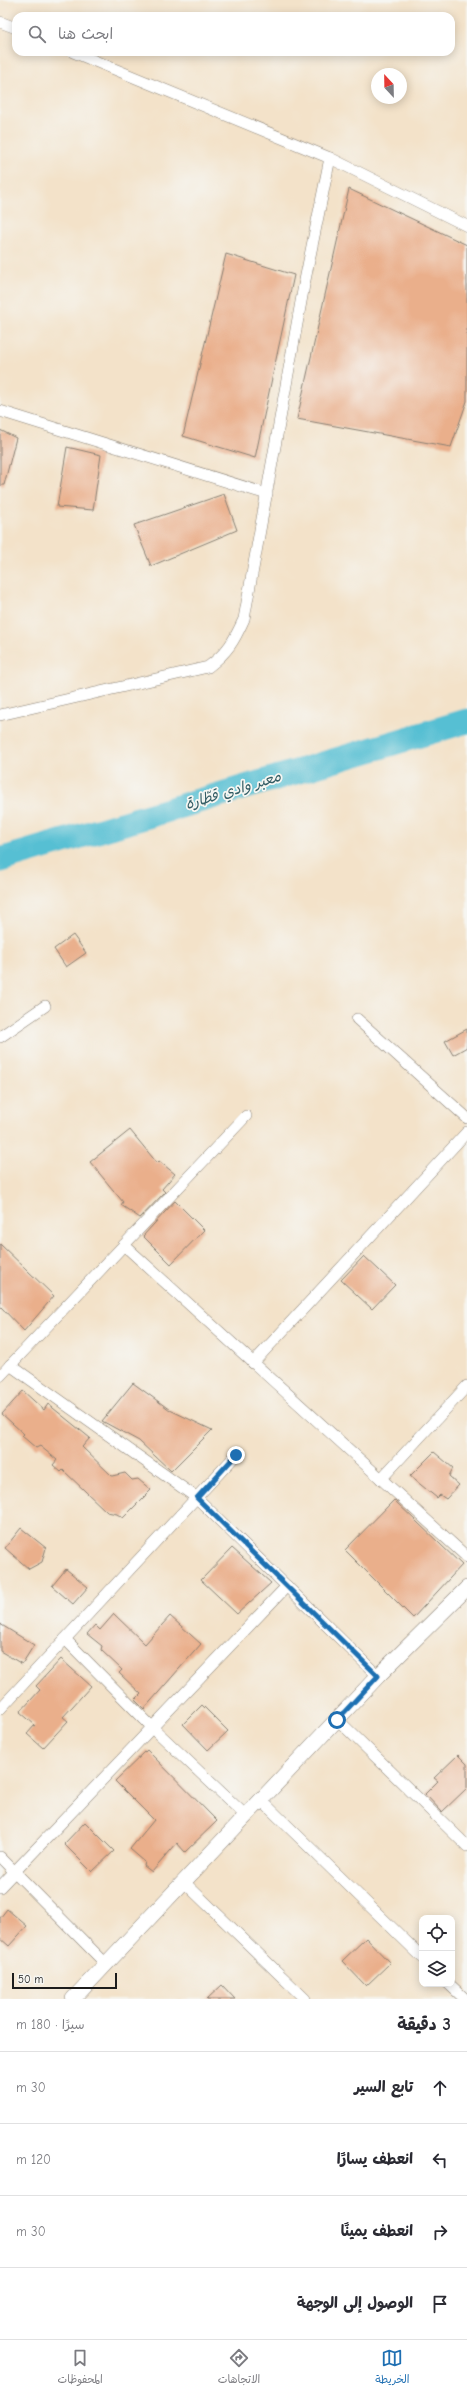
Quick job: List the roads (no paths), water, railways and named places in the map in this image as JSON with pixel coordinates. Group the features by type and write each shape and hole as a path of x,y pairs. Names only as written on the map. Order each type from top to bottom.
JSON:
{"street":[{"path":"0,22 12,26"},
{"path":"83,56 330,158 467,226"},
{"path":"0,715 178,676 208,667 226,654 244,619 304,286 330,158"},
{"path":"0,412 267,494"},
{"path":"0,1037 45,1006"},
{"path":"357,1019 467,1118"},
{"path":"0,1376 246,1116"},
{"path":"253,1363 467,1132"},
{"path":"124,1245 467,1557"},
{"path":"10,1365 197,1498 378,1676"},
{"path":"381,1479 467,1386"},
{"path":"0,1708 236,1455"},
{"path":"0,1887 288,1586"},
{"path":"73,1999 245,1815 378,1676 467,1588"},
{"path":"65,1639 153,1728 245,1815"},
{"path":"337,1720 467,1846"},
{"path":"260,1800 419,1954"},
{"path":"0,1857 106,1964"},
{"path":"183,1881 305,1999"},
{"path":"452,1987 465,1999"}],"waterway":[{"name":"معبر وادي قطّارة","path":"0,860 467,721"}]}
